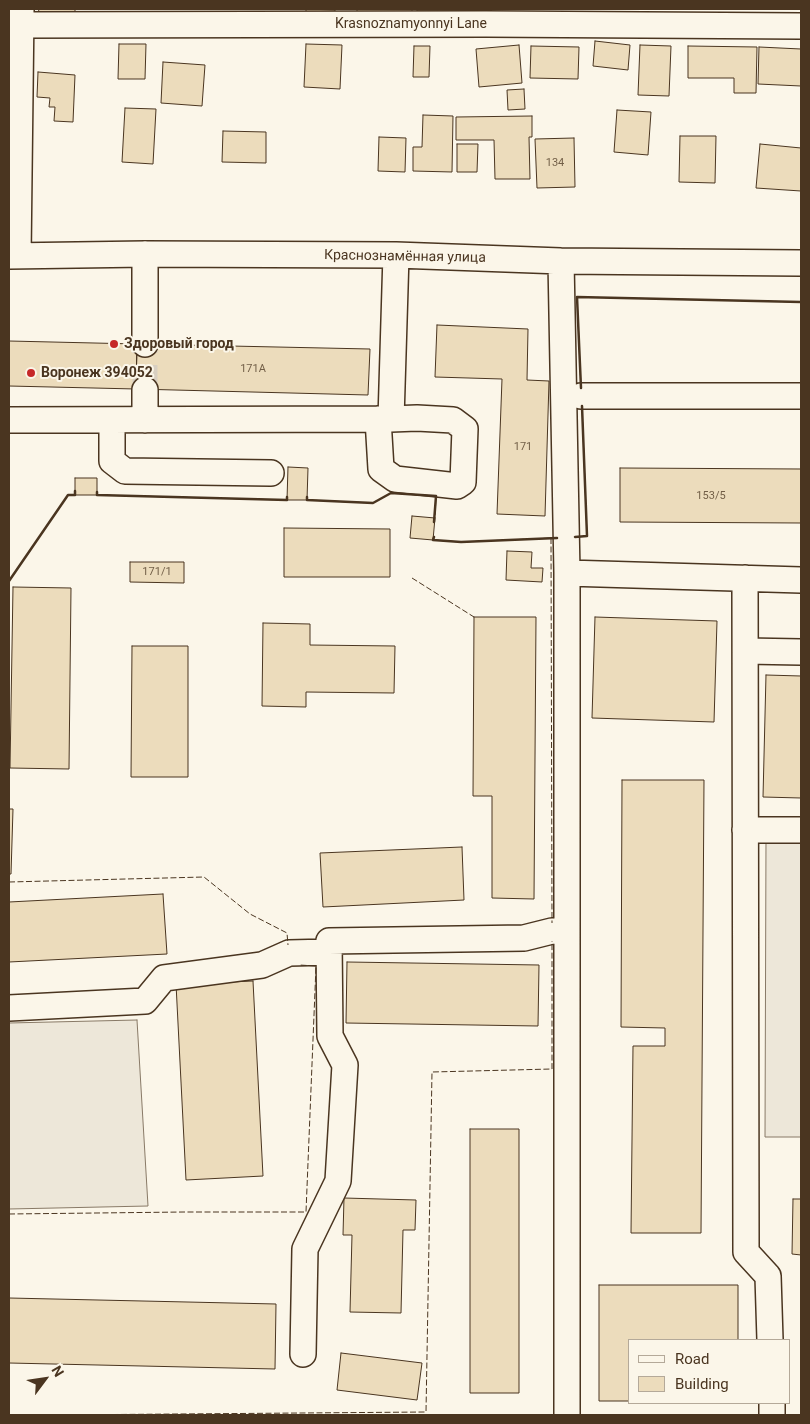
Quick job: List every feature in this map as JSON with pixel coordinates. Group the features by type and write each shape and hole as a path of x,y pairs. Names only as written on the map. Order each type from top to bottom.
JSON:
{"street":[{"name":"Krasnoznamyonnyi Lane","path":"21,17 496,24 801,26"},
{"path":"14,256 21,17"},
{"path":"145,254 146,344"},
{"name":"Краснознамённая улица","path":"14,256 145,254 396,256 561,261 801,264"},
{"path":"9,420 384,419 396,256"},
{"path":"561,261 568,573 567,1415"},
{"path":"145,390 145,420"},
{"path":"581,396 801,396"},
{"path":"112,420 112,461 125,471 271,473"},
{"path":"568,573 801,580"},
{"path":"746,578 746,1252 768,1276 770,1339"},
{"path":"746,651 801,652"},
{"path":"745,830 801,830"},
{"path":"303,1354 305,1249 338,1181 343,1104 345,1065 330,1036 329,941 524,938 552,931 567,932"},
{"path":"9,1008 145,1001 164,978 262,965 289,953 329,952"}],"shaded area":[{"path":"766,836 801,836 801,1137 765,1137"},
{"path":"137,1020 148,1206 9,1209 9,1023"}],"building":[{"path":"39,9 75,9 75,15 38,14"},
{"path":"306,9 335,9 335,11 306,12"},
{"path":"357,9 412,9 412,12 357,12"},
{"path":"417,9 477,9 477,11 417,11"},
{"path":"595,41 630,45 628,70 593,66"},
{"path":"119,44 146,44 145,79 118,79"},
{"path":"306,44 342,45 340,89 304,87"},
{"path":"519,45 522,83 479,87 476,49"},
{"path":"640,45 671,46 669,96 638,95"},
{"path":"414,46 430,46 429,77 413,77"},
{"path":"531,46 579,47 578,79 530,78"},
{"path":"688,46 757,47 756,93 734,93 734,78 688,78"},
{"path":"759,47 801,49 801,86 758,84"},
{"path":"163,62 205,65 202,106 161,103"},
{"path":"38,72 75,75 73,122 54,121 55,107 49,107 50,98 37,97"},
{"path":"524,89 525,109 508,110 507,90"},
{"path":"125,108 156,109 153,164 122,162"},
{"path":"617,110 651,112 648,155 614,152"},
{"path":"423,115 453,116 452,172 413,171 413,147 422,147"},
{"path":"532,116 532,137 529,137 530,179 495,179 494,140 456,140 456,117"},
{"path":"223,131 266,132 266,163 222,162"},
{"path":"680,136 716,136 715,183 679,182"},
{"path":"379,137 406,138 405,172 378,171"},
{"path":"574,138 575,187 537,188 535,139"},
{"path":"457,144 478,144 477,172 457,172"},
{"path":"760,144 801,148 801,191 756,188"},
{"path":"437,325 528,329 527,380 549,381 545,516 497,514 502,379 435,377"},
{"path":"9,341 137,344 136,389 9,386"},
{"path":"137,344 370,349 368,395 136,389"},
{"path":"288,467 308,468 307,500 287,500"},
{"path":"620,468 801,469 801,523 620,522"},
{"path":"75,478 97,478 97,495 75,495"},
{"path":"412,516 435,518 433,540 410,538"},
{"path":"284,528 390,529 390,577 284,577"},
{"path":"507,551 532,552 531,568 543,568 542,582 506,580"},
{"path":"130,562 184,562 184,583 130,582"},
{"path":"13,587 71,588 69,769 10,768"},
{"path":"474,617 536,617 534,899 492,898 492,796 473,796"},
{"path":"595,617 717,621 714,722 592,718"},
{"path":"263,623 310,624 310,645 395,646 394,693 306,692 306,707 262,706"},
{"path":"132,646 188,646 188,777 131,777"},
{"path":"766,675 801,676 801,798 763,797"},
{"path":"622,780 704,780 701,1233 631,1233 633,1046 665,1046 665,1028 621,1027"},
{"path":"9,809 13,809 11,874 9,874"},
{"path":"462,847 464,900 323,907 320,853"},
{"path":"163,894 167,954 9,962 9,902"},
{"path":"347,962 539,965 538,1026 346,1023"},
{"path":"253,981 263,1176 186,1180 176,984"},
{"path":"470,1129 519,1129 519,1393 470,1393"},
{"path":"344,1198 416,1200 415,1230 403,1230 401,1313 350,1312 352,1235 343,1235"},
{"path":"793,1199 801,1199 801,1255 792,1254"},
{"path":"599,1285 738,1285 738,1339 628,1339 628,1401 599,1401"},
{"path":"9,1298 276,1304 275,1369 9,1363"},
{"path":"341,1353 422,1363 417,1400 337,1390"}],"tunnel":[{"path":"145,344 145,390"}],"fence":[{"path":"581,388 577,297 801,302"},
{"path":"576,537 587,536 582,405"},
{"path":"307,500 373,503 391,493 436,496 435,518"},
{"path":"9,581 68,495 75,495"},
{"path":"97,495 287,500"},
{"path":"551,538 552,923"},
{"path":"433,540 461,542 553,538"},
{"path":"412,578 474,617"},
{"path":"9,882 204,877 250,914 287,933 288,945"},
{"path":"53,1415 426,1412 432,1072 552,1069 552,941"},
{"path":"9,1214 306,1212 316,966 299,965"}],"wall":[{"path":"581,388 577,297 801,302"},
{"path":"575,537 587,536 582,406"},
{"path":"9,581 68,495 75,495 75,491"},
{"path":"97,492 97,495 287,500 287,497"},
{"path":"307,497 307,500 373,503 391,493 436,496 434,522"},
{"path":"434,537 433,540 461,542 557,538"}],"place":[{"name":"Здоровый город","path":"114,344"},
{"name":"Воронеж 394052","path":"31,373"}]}
